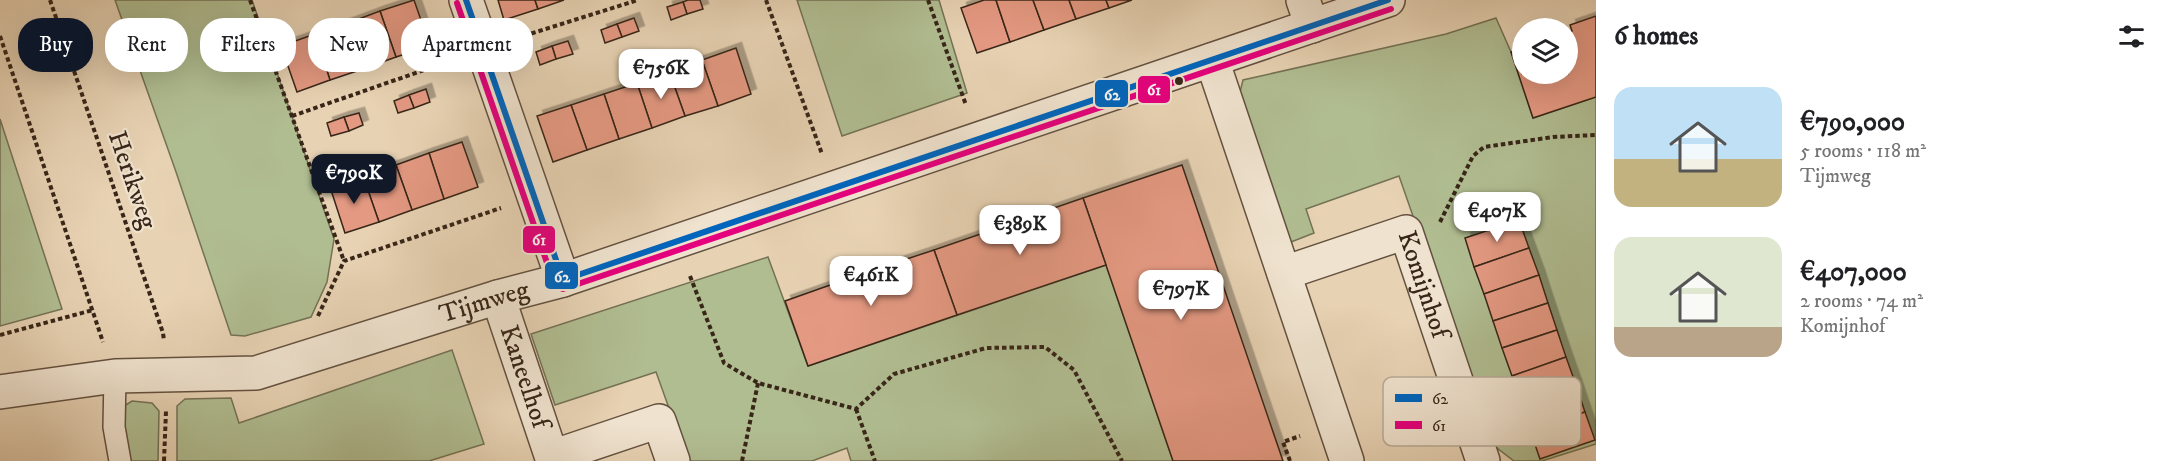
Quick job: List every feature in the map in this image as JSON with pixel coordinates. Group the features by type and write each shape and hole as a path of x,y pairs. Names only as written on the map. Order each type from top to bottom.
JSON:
{"street":[{"path":"466,0 533,197 564,280"},
{"name":"Tijmweg","path":"0,392 115,376 256,373 296,362 498,297 564,280 1212,60 1308,13 1388,0"},
{"path":"1212,60 1347,461"},
{"name":"Komijnhof","path":"1284,273 1406,232 1455,377"},
{"name":"Kaneelhof","path":"498,297 553,459 659,421 673,461"},
{"name":"Komijnhof","path":"1478,446 1483,461"}],"lane":[{"path":"115,376 114,428 120,461"}],"path":[{"name":"Herikweg","path":"50,0 163,333 167,375 164,461"},
{"path":"250,0 344,261 296,362"},
{"path":"766,0 835,188"},
{"path":"928,0 978,139"},
{"path":"0,36 93,310 0,335"},
{"path":"1406,232 1426,230 1438,225 1473,156 1484,147 1553,137 1596,135"},
{"path":"344,261 533,197"},
{"path":"677,241 724,363 758,383 856,409"},
{"path":"856,409 894,374 986,348 1045,347 1074,370 1122,461"},
{"path":"742,461 758,383"},
{"path":"856,409 875,461"}],"green space":[{"path":"115,0 252,0 258,18 200,18 200,72 277,72 334,239 327,282 311,317 245,336 231,335 141,72 188,72 188,18 121,18"},
{"path":"797,0 939,0 967,93 842,136"},
{"path":"1496,18 1512,55 1512,84 1522,84 1533,118 1596,97 1596,444 1542,461 1514,461 1494,446 1581,446 1581,377 1469,377 1399,176 1306,209 1314,233 1291,242 1239,96 1243,80 1446,34"},
{"path":"0,119 62,309 0,326"},
{"path":"768,257 808,366 1106,265 1173,461 851,461 847,448 812,461 688,461 656,372 555,405 531,334"},
{"path":"452,350 484,444 429,461 177,461 177,406 185,399 231,398 239,423"},
{"path":"132,401 152,403 159,411 158,461 127,461 121,428 124,406"}],"building":[{"path":"414,0 420,18 401,18 401,55 396,57 389,37 389,18 382,18 380,11"},
{"path":"498,0 535,0 538,9 503,18"},
{"path":"535,0 564,0 538,9"},
{"path":"700,0 703,9 687,14 683,2"},
{"path":"984,0 996,0 1010,42 977,53 961,8"},
{"path":"996,0 1033,0 1044,30 1010,42"},
{"path":"1033,0 1069,0 1076,19 1044,30"},
{"path":"1069,0 1106,0 1109,8 1076,19"},
{"path":"1106,0 1132,0 1109,8"},
{"path":"683,2 687,14 671,20 667,7"},
{"path":"380,11 382,18 361,18"},
{"path":"1596,16 1596,97 1533,118 1522,84 1578,84 1578,22"},
{"path":"634,18 639,31 622,37 617,24"},
{"path":"617,24 622,37 605,43 601,30"},
{"path":"308,36 308,72 327,72 330,80 297,92 290,72 296,72 296,41"},
{"path":"389,37 396,57 389,60"},
{"path":"568,41 573,54 556,59 552,46"},
{"path":"552,46 556,59 540,65 536,52"},
{"path":"736,48 751,94 718,106 702,60"},
{"path":"702,60 718,106 685,116 669,71"},
{"path":"669,71 685,116 652,128 637,83"},
{"path":"327,72 354,72 330,80"},
{"path":"637,83 652,128 619,139 604,94"},
{"path":"426,89 430,102 414,108 409,95"},
{"path":"604,94 619,139 587,150 571,105"},
{"path":"409,95 414,108 398,113 394,101"},
{"path":"571,105 587,150 553,162 537,116"},
{"path":"359,113 363,125 349,131 344,117"},
{"path":"344,117 349,131 331,136 327,123"},
{"path":"462,142 478,187 444,199 429,153"},
{"path":"429,153 444,199 412,210 396,165"},
{"path":"396,165 412,210 379,222 363,176"},
{"path":"1182,165 1283,461 1173,461 1083,198"},
{"path":"363,176 379,222 345,233 330,187"},
{"path":"1083,198 1106,265 957,315 934,250 995,229 992,222 1019,213 1022,219"},
{"path":"1519,220 1529,248 1474,267 1465,238"},
{"path":"1529,248 1539,275 1484,294 1474,267"},
{"path":"934,250 957,315 808,366 785,301 847,279 844,273 871,264 873,270"},
{"path":"1539,275 1548,303 1493,321 1484,294"},
{"path":"1548,303 1557,330 1502,348 1493,321"},
{"path":"1557,330 1566,357 1512,376 1502,348"},
{"path":"1566,357 1573,377 1512,377"},
{"path":"1581,400 1585,412 1581,413"},
{"path":"1585,412 1595,440 1581,445 1581,413"},
{"path":"1536,446 1578,446 1540,459"}],"transit line":[{"name":"62","path":"466,0 563,280 1388,0"},
{"name":"61","path":"457,3 554,283 563,289 1391,9"}]}
